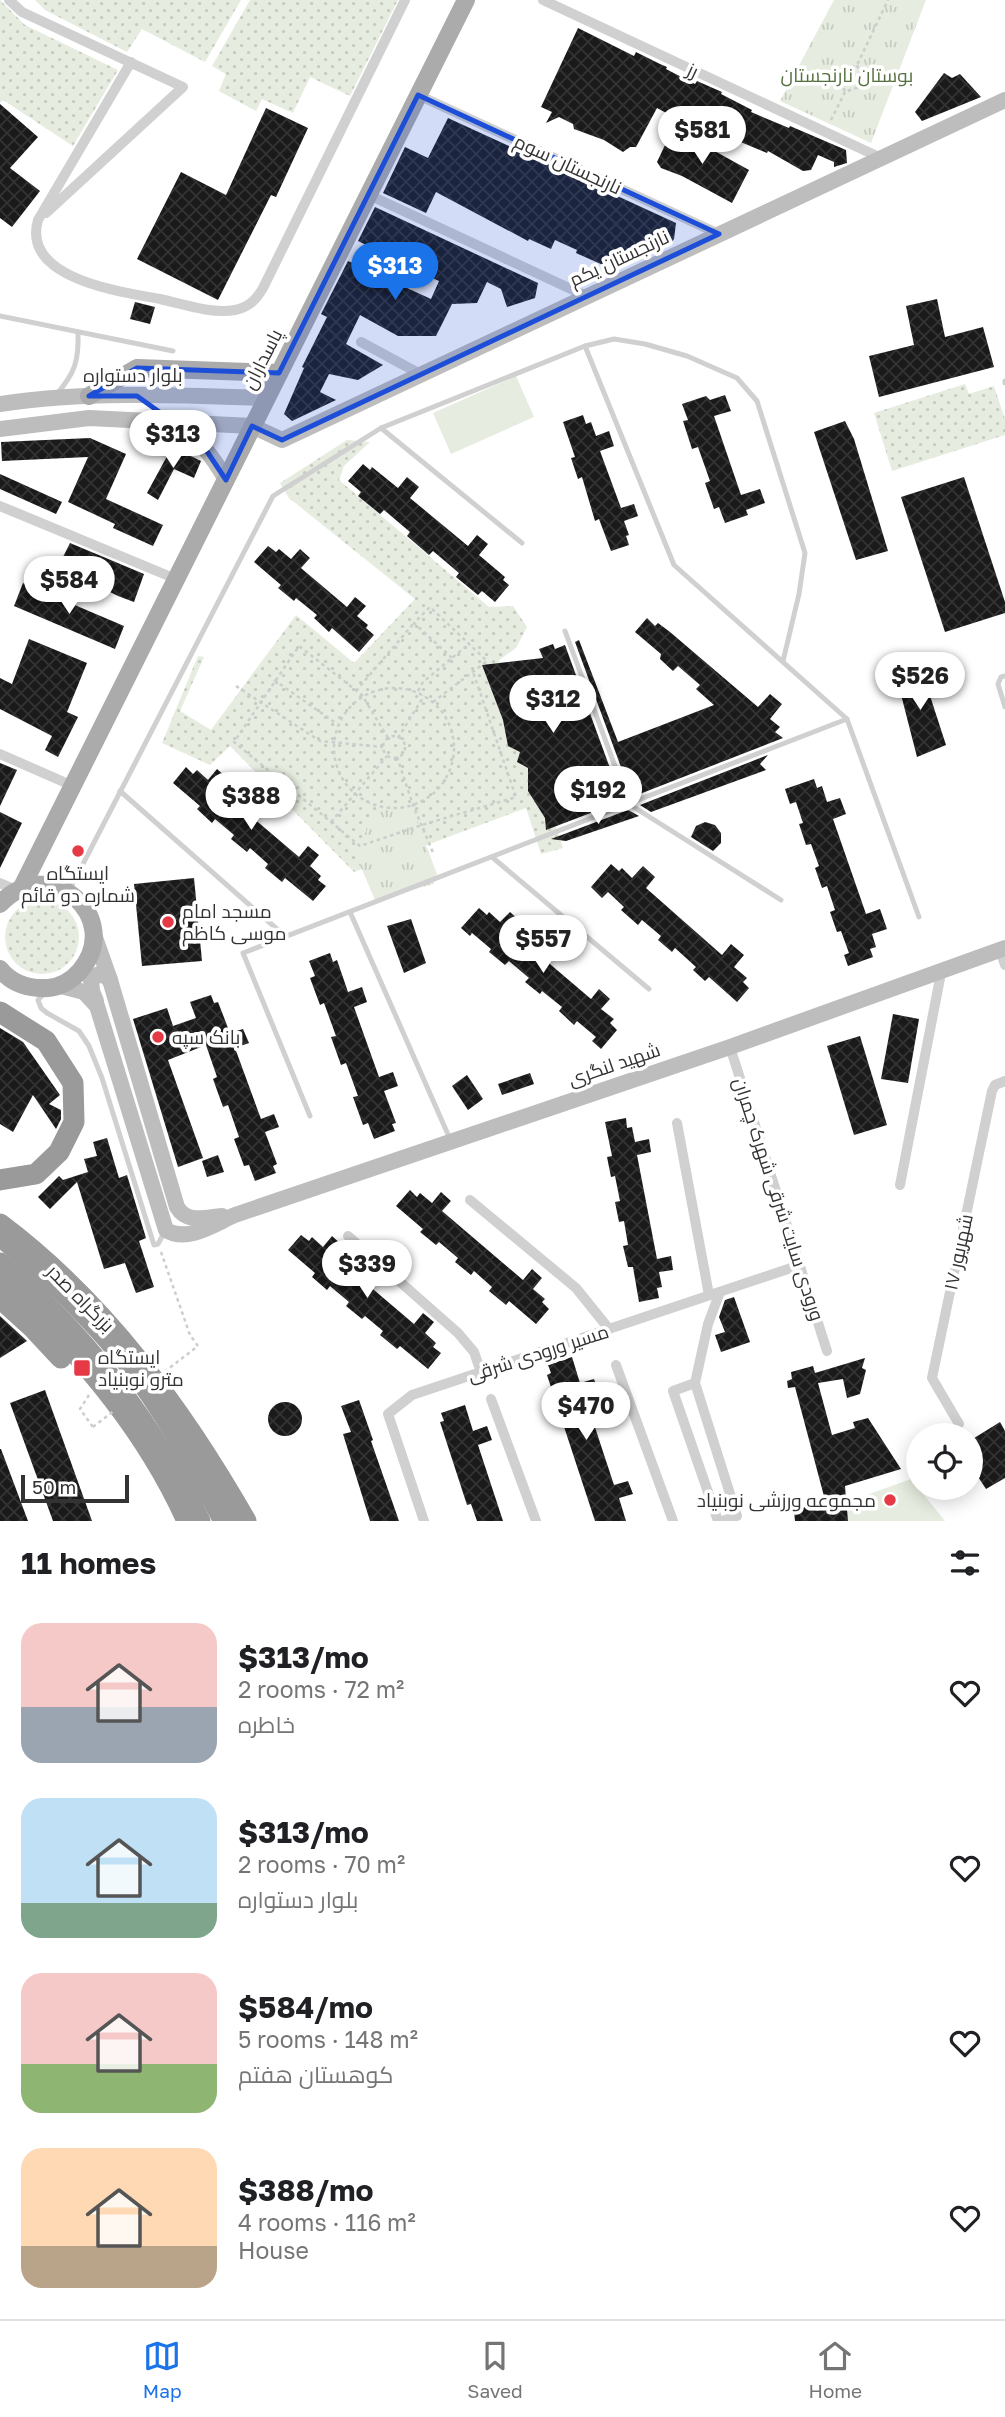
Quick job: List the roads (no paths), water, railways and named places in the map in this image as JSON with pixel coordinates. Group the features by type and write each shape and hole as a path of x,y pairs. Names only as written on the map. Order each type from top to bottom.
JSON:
{"highway":[{"path":"0,1012 46,1041 73,1083 74,1122 60,1152 36,1174 0,1180"},
{"name":"بزرگراه صدر","path":"0,1224 72,1286 137,1357 210,1458 246,1521"},
{"path":"0,1236 73,1302 130,1367 192,1463 224,1521"},
{"path":"0,1263 51,1308 111,1377 141,1418 181,1483 200,1521"},
{"path":"0,1278 43,1317 104,1384 170,1482 187,1521"},
{"path":"0,1298 33,1328 92,1392 156,1486 175,1521"}],"main road":[{"name":"پاسداران","path":"13,887 73,786 466,0"},
{"name":"نارنجستان یکم","path":"252,426 282,440 1005,100"},
{"path":"89,396 137,369 279,373"},
{"name":"بلوار دستواره","path":"1,403 89,396 266,398"},
{"path":"202,424 208,406 206,396"},
{"path":"0,429 89,418 252,426"},
{"path":"175,424 200,441 226,480"},
{"path":"0,904 13,887 38,884 69,892 81,903 90,917 92,949 86,964 75,977 56,987"},
{"name":"شهید لنگری","path":"93,932 110,980 177,1207 181,1214 188,1218 235,1215"},
{"name":"شهید لنگری","path":"162,1237 184,1236 235,1215 730,1047 942,968 1003,954"},
{"path":"0,969 8,982 33,989 56,987 84,992 97,1006"},
{"path":"110,980 99,974 91,979 92,991 162,1237"}],"street":[{"path":"9,0 22,12 183,86 38,220"},
{"path":"131,62 38,220 36,233 39,246 52,263 72,277 94,286 215,311 237,309 251,304 263,288 405,0"},
{"name":"رز","path":"543,0 881,158"},
{"name":"نارنجستان سوم","path":"418,95 719,234"},
{"path":"369,195 586,296"},
{"path":"361,342 422,375"},
{"path":"0,506 176,579"},
{"path":"0,754 73,786"},
{"path":"900,1185 942,968"},
{"name":"ورودی سایت شرقی شهرک چمران","path":"730,1047 827,1350"},
{"name":"۱۷ شهریور","path":"957,1423 932,1378 992,1091 996,1085 1005,1081"},
{"path":"677,1123 714,1294 695,1383 737,1516 720,1521 673,1391 695,1383"},
{"path":"470,1200 576,1288 609,1329"},
{"path":"348,1236 458,1333 474,1352 481,1372"},
{"name":"مسیر ورودی شرقی","path":"424,1521 388,1414 412,1395 800,1265"},
{"path":"616,1365 673,1521"},
{"path":"491,1399 536,1521"}],"lane":[{"path":"0,316 173,351"},
{"path":"54,397 71,378 79,356 78,332"},
{"path":"69,892 272,496 382,428 585,346 614,339 645,344 687,356 737,378 757,401 805,553 799,594 783,662"},
{"path":"585,346 674,565 847,719 919,917"},
{"path":"382,428 522,543"},
{"path":"565,631 629,804 781,900"},
{"path":"1005,676 1001,677 998,684 1005,707"},
{"path":"310,1116 243,953 847,719"},
{"path":"120,792 286,937"},
{"path":"492,857 649,989"},
{"path":"350,912 452,1142"},
{"path":"56,987 40,996 38,1003 47,1013 79,1031 89,1046 102,1078 154,1245 162,1237"}],"place":[{"name":"ایستگاه شماره دو قائم","path":"78,851"},
{"name":"مسجد امام موسی کاظم","path":"168,922"},
{"name":"بانک سپه","path":"158,1037"},
{"name":"ایستگاه مترو نوبنیاد","path":"82,1368"},
{"name":"مجموعه ورزشی نوبنیاد","path":"890,1500"}],"park label":[{"name":"بوستان نارنجستان","path":"847,75"}]}
